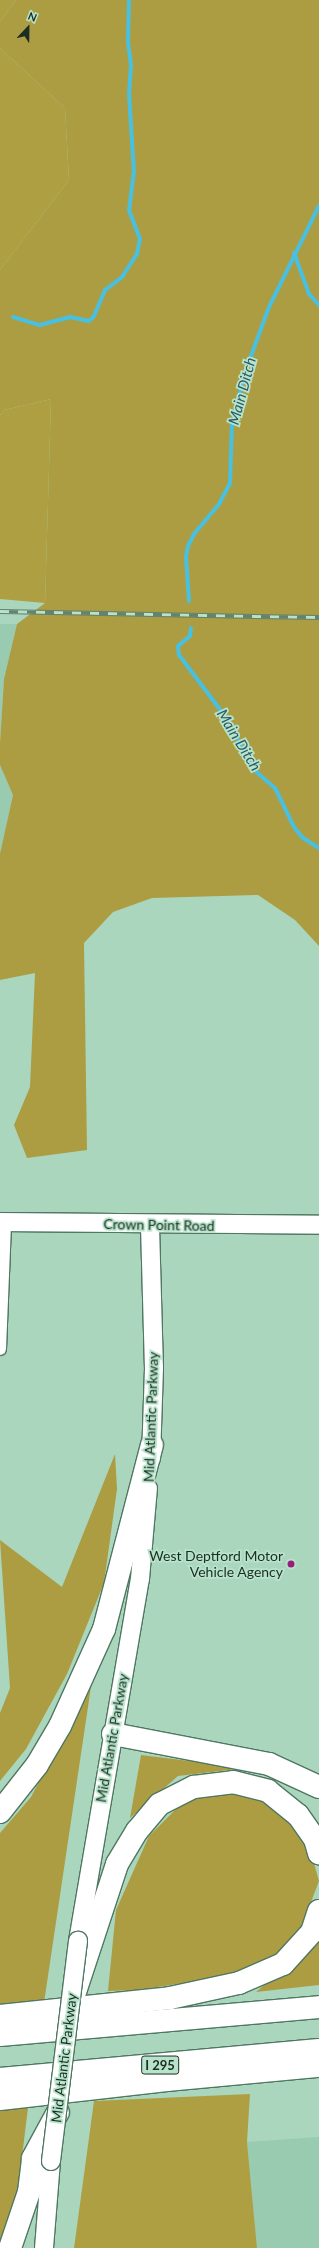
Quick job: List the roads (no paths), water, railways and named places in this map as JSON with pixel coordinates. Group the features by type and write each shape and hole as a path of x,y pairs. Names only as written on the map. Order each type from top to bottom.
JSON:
{"highway":[{"path":"0,1812 37,1765 56,1732 104,1629 152,1445"},
{"path":"113,1734 269,1764 319,1787"},
{"path":"71,2002 85,1942 117,1864 137,1831 160,1804 194,1787 233,1782 268,1791 298,1815 316,1839 319,1853"},
{"path":"0,2016 170,1998 239,1983 283,1964 312,1932 319,1911"},
{"path":"0,2035 319,2007"},
{"name":"I 295","path":"0,2079 319,2050"},
{"path":"0,2099 127,2084 319,2066"},
{"path":"10,2248 28,2192 42,2160 58,2112"}],"main road":[{"name":"Crown Point Road","path":"3,1222 150,1226 319,1225"},
{"name":"Mid Atlantic Parkway","path":"85,1942 113,1734 140,1579 152,1445 154,1368 150,1226"},
{"name":"Mid Atlantic Parkway","path":"58,2112 71,2002"},
{"path":"42,2160 44,2248"}],"street":[{"path":"0,1349 3,1222"}],"waterway":[{"path":"13,317 40,325 70,317 89,321 94,316 105,290 122,277 137,254 140,239 129,211 134,173 129,94 131,66 128,41 129,0"},
{"name":"Main Ditch","path":"189,601 186,557 188,546 194,534 219,504 230,483 232,424 244,375 269,307 319,206"},
{"path":"294,253 309,294 319,305"},
{"name":"Main Ditch","path":"191,628 190,636 178,646 179,655 228,720 253,769 275,788 294,827 303,838 319,848"}],"railway":[{"path":"0,611 319,617"}],"place":[{"name":"West Deptford Motor Vehicle Agency","path":"291,1564"}]}
